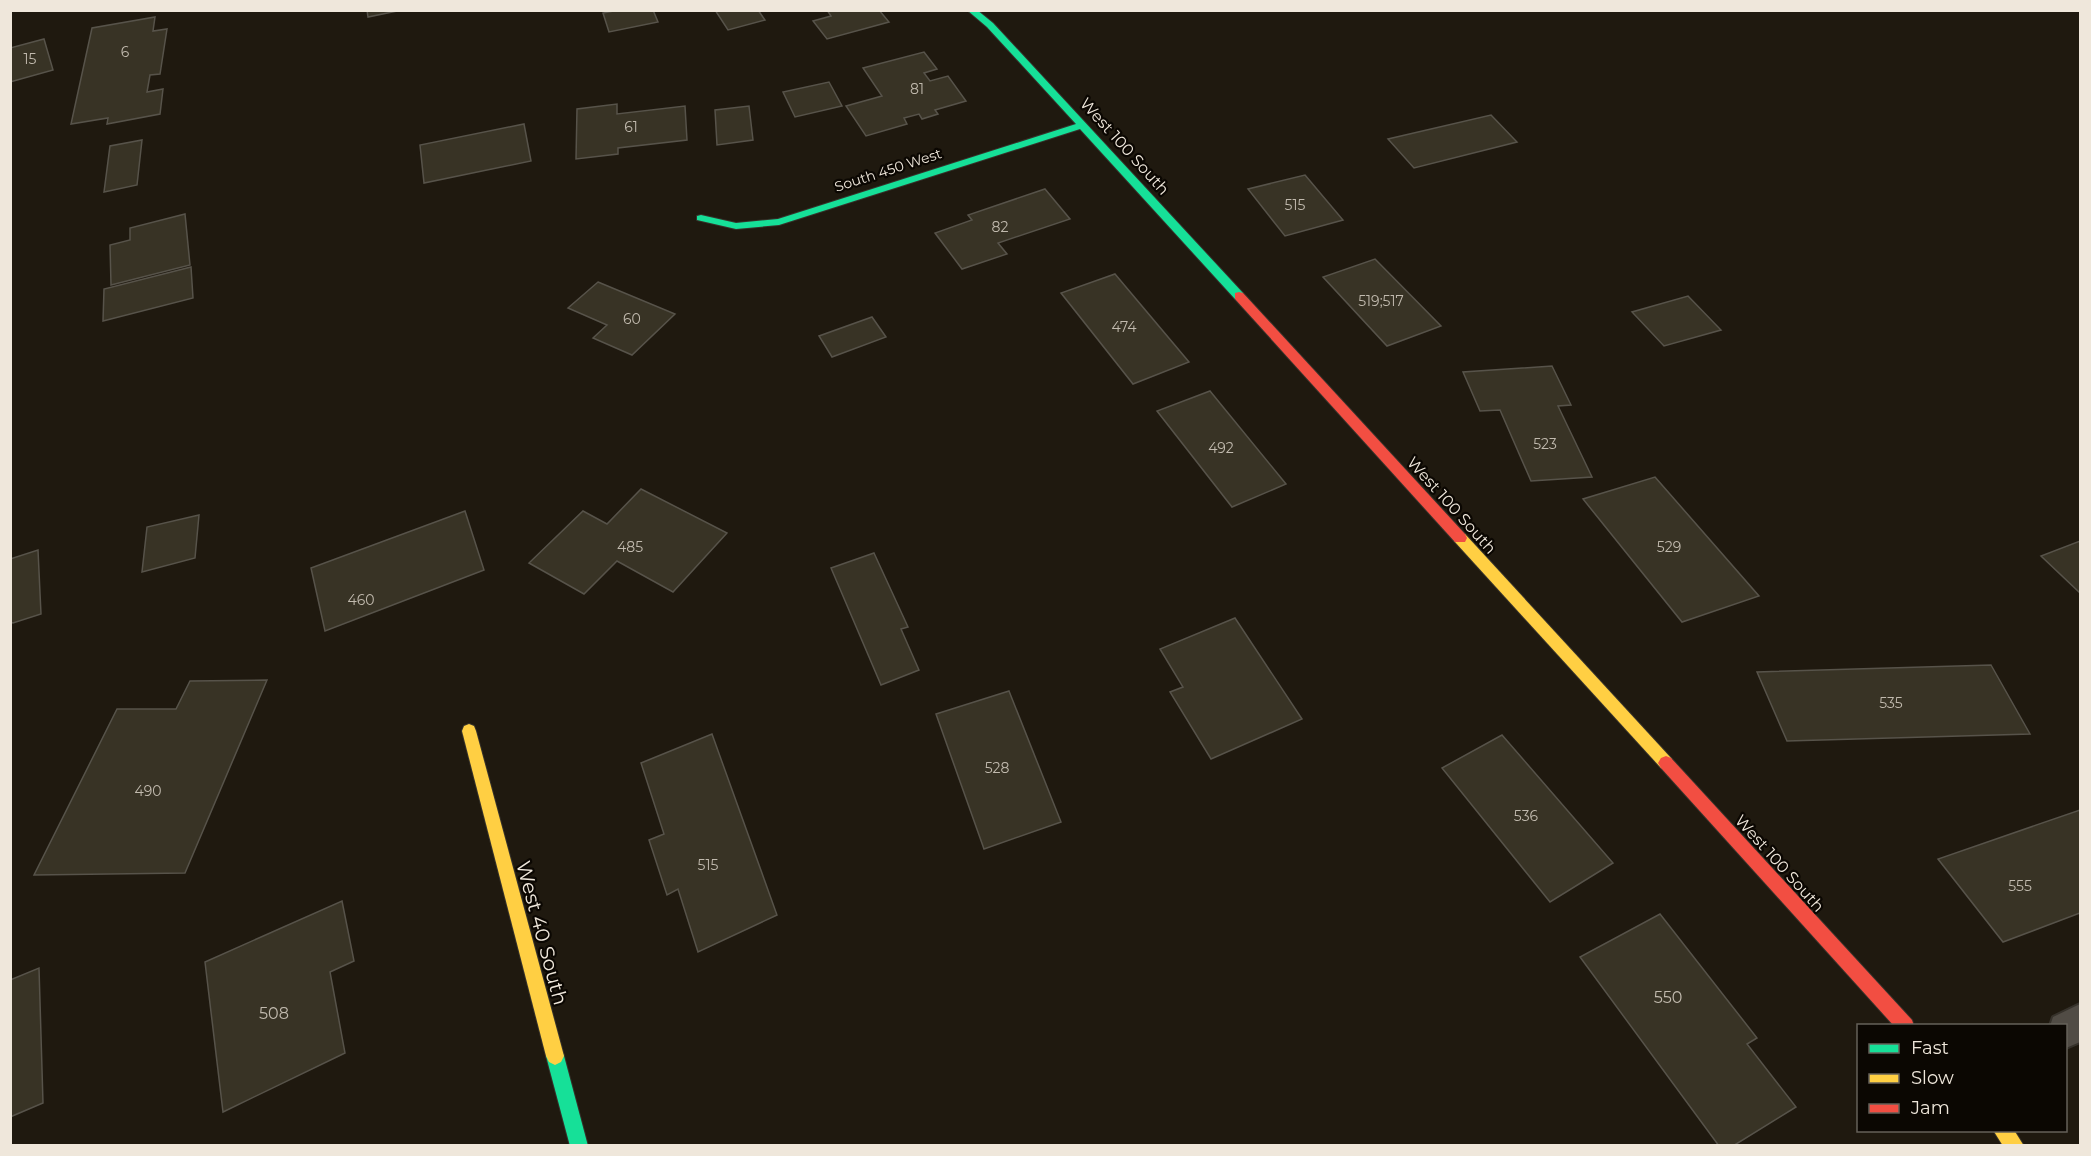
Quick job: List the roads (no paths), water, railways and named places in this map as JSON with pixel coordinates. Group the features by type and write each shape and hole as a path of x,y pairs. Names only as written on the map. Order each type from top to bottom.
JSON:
{"street":[{"name":"West 100 South","path":"970,10 990,25 1083,125 1904,1024"},
{"name":"South 450 West","path":"701,218 736,226 779,222 1083,125"},
{"name":"West 40 South","path":"469,731 579,1146"},
{"path":"2003,1132 2015,1146"}]}
